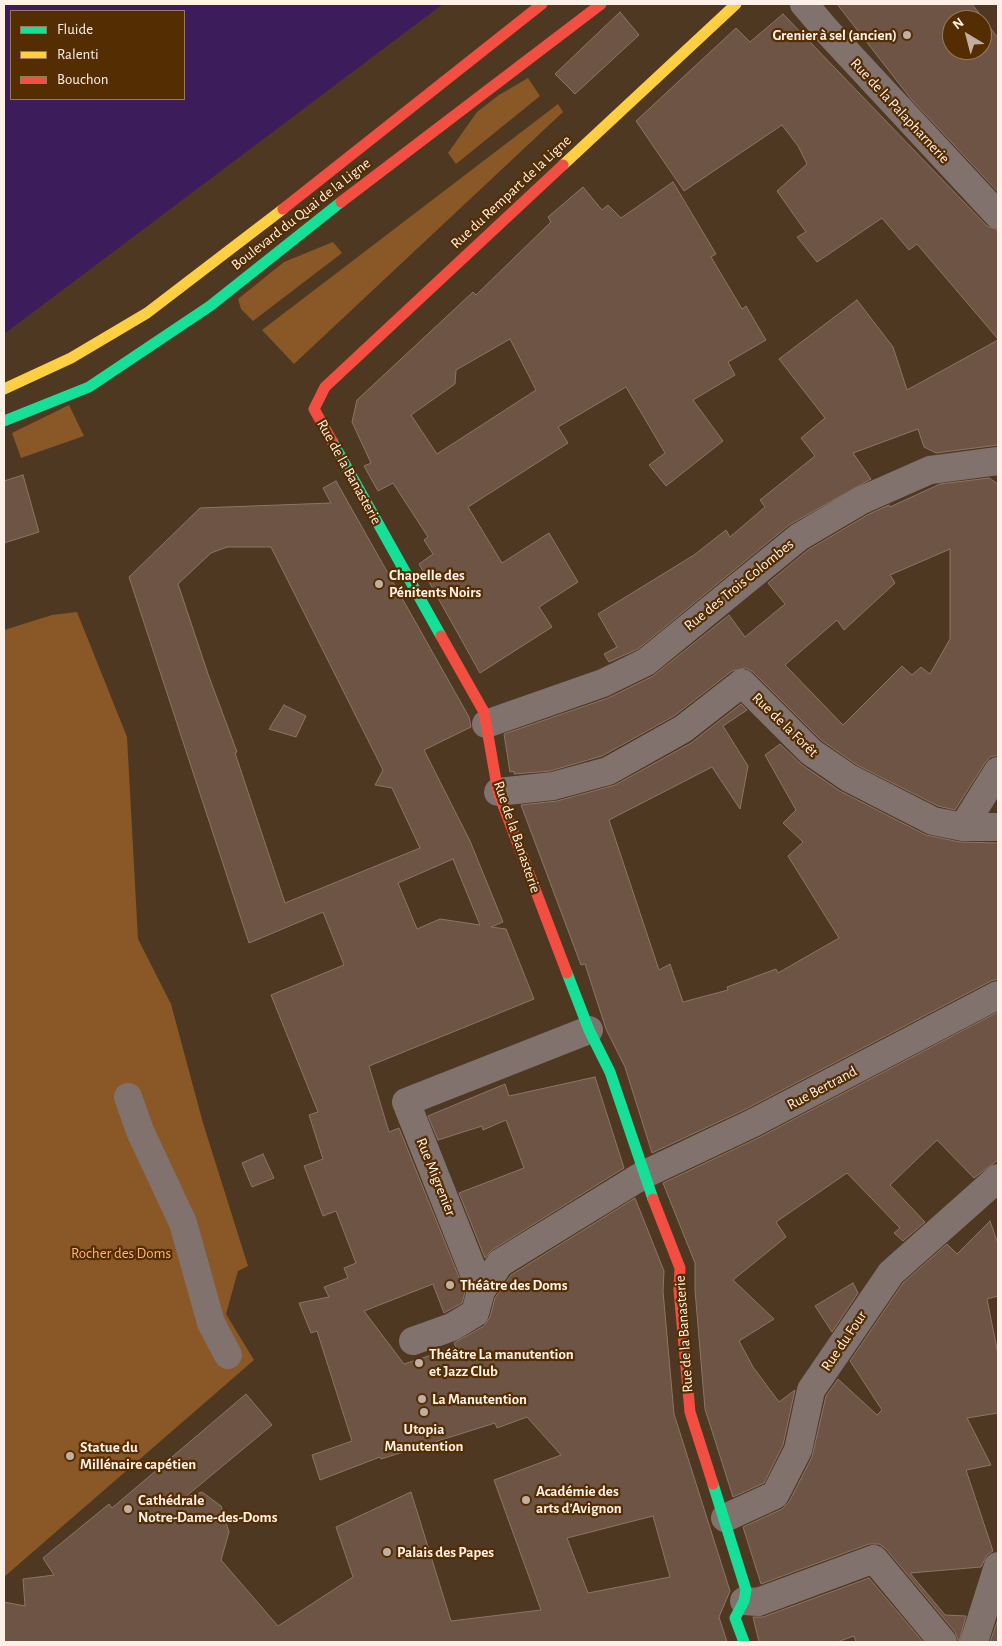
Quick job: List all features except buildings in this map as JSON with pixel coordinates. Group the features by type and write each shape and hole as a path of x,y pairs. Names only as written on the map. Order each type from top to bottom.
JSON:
{"street":[{"name":"Boulevard du Quai de la Ligne","path":"4,389 40,374 71,358 147,313 221,258 542,4"},
{"name":"Boulevard du Quai de la Ligne","path":"4,421 88,387 210,306 304,230 601,4"},
{"name":"Rue du Rempart de la Ligne","path":"314,409 325,387 736,4"},
{"name":"Rue de la Palapharnerie","path":"804,4 834,39 998,215"},
{"name":"Rue de la Banasterie","path":"314,409 484,712 498,792 589,1030 610,1072 644,1175 680,1268 680,1290 690,1412 725,1518 746,1590 744,1601 735,1618 744,1642"},
{"name":"Rue des Trois Colombes","path":"486,724 603,684 646,662 798,537 862,500 930,470 998,461"},
{"name":"Rue de la Forêt","path":"498,792 554,786 608,771 683,729 742,683 811,752 849,778 933,821 963,827 998,827"},
{"path":"963,827 998,772"},
{"name":"Rue Bertrand","path":"413,1341 452,1327 476,1314 481,1291 500,1263 644,1175 753,1124 998,995"},
{"name":"Rue Migrenier","path":"481,1291 406,1102 589,1030"},
{"path":"128,1097 140,1131 183,1223 211,1323 228,1355"},
{"name":"Rue du Four","path":"725,1518 775,1495 798,1450 811,1390 891,1273 998,1178"},
{"path":"744,1601 758,1602 874,1558 943,1642"},
{"path":"974,1642 998,1566"}],"green space":[{"path":"528,78 540,96 456,164 448,153 477,112 499,95"},
{"path":"558,104 563,112 294,364 262,330"},
{"path":"333,242 342,253 253,321 241,309 238,299 284,262"},
{"path":"69,405 84,436 21,458 12,433"},
{"name":"Rocher des Doms","path":"77,612 127,737 138,939 171,1004 203,1123 248,1266 238,1271 226,1314 254,1360 4,1577 4,630 52,615"}],"shaded area":[{"path":"4,4 443,4 4,334"}],"traffic: fast":[{"path":"4,421 89,387 210,306 341,202"},
{"path":"332,441 441,636"},
{"path":"567,973 589,1030 610,1072 653,1199"},
{"path":"713,1484 746,1590 744,1601 735,1618 744,1642"}],"traffic: slow":[{"path":"563,165 736,4"},
{"path":"4,389 71,358 147,313 283,209"}],"traffic: jam":[{"path":"283,209 542,4"},
{"path":"341,202 601,4"},
{"path":"332,441 314,409 325,387 563,165"},
{"path":"441,636 484,712 498,792 567,973"},
{"path":"653,1199 680,1268 679,1290 690,1412 713,1484"}],"place":[{"name":"Grenier à sel (ancien)","path":"907,35"},
{"name":"Chapelle des Pénitents Noirs","path":"379,584"},
{"name":"Théâtre des Doms","path":"450,1285"},
{"name":"Théâtre La manutention et Jazz Club","path":"419,1363"},
{"name":"La Manutention","path":"422,1399"},
{"name":"Utopia Manutention","path":"424,1412"},
{"name":"Statue du Millénaire capétien","path":"70,1456"},
{"name":"Académie des arts d’Avignon","path":"526,1500"},
{"name":"Cathédrale Notre-Dame-des-Doms","path":"128,1509"},
{"name":"Palais des Papes","path":"387,1552"}]}
